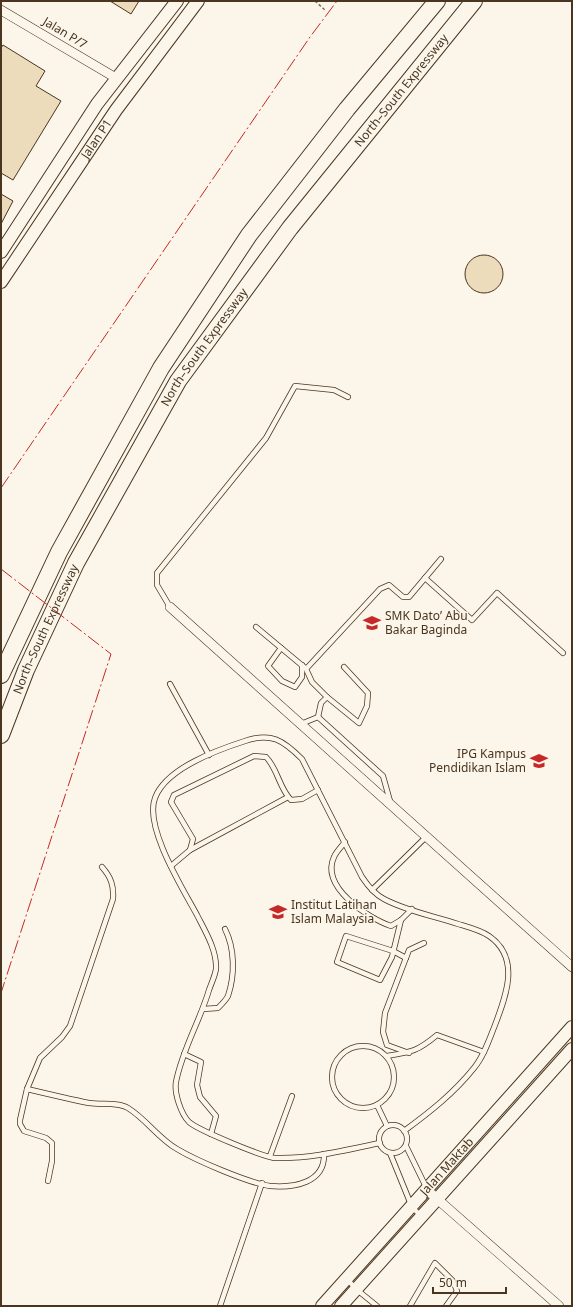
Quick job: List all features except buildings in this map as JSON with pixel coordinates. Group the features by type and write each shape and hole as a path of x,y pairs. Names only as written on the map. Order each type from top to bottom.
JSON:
{"highway":[{"name":"North–South Expressway","path":"1,675 59,552 161,368 249,235 347,109 437,1"},
{"name":"North–South Expressway","path":"1,735 26,670 76,563 178,381 290,228 474,1"}],"street":[{"name":"Jalan P1","path":"1,252 97,104 177,1"},
{"name":"Jalan P1","path":"1,282 116,110 198,1"},
{"name":"Jalan P/7","path":"1,10 116,78"},
{"path":"170,607 572,967"},
{"name":"Jalan Maktab","path":"322,1306 572,1027"},
{"name":"Jalan Maktab","path":"341,1306 572,1049"},
{"path":"427,1190 558,1306"}],"lane":[{"path":"170,607 157,585 157,573 266,438 294,386 334,390 348,397"},
{"path":"306,669 380,589 388,584 403,597 409,597 441,559"},
{"path":"425,578 472,620 497,593 563,653"},
{"path":"256,627 302,665 306,669 312,682 327,697 359,723 367,706 368,693 344,667"},
{"path":"281,648 268,666 282,681 295,687 302,677 302,665"},
{"path":"170,684 209,755"},
{"path":"318,717 321,703 327,697"},
{"path":"301,724 318,717"},
{"path":"318,717 383,776 390,805"},
{"path":"380,1142 324,1154 274,1158 211,1134 188,1121 179,1103 176,1084 180,1062 204,1009 216,969 214,954 208,937 171,866 158,837 154,806 155,798 161,786 181,769 221,748 255,737 277,738 291,748 302,759 362,877 372,890 383,898 489,936 502,950 509,971 507,992 484,1052 475,1067 452,1092 432,1111 404,1131"},
{"path":"190,850 193,839 171,802 174,795 254,756 266,757 273,764 285,794 291,800 302,800 318,790"},
{"path":"171,866 190,850 288,797"},
{"path":"372,890 426,837"},
{"path":"345,842 334,857 331,867 334,884 350,902 374,920 391,926 401,920 412,909"},
{"path":"48,1182 54,1146 46,1138 27,1133 20,1124 27,1089 40,1058 62,1037 70,1026 113,899 111,881 102,867"},
{"path":"401,920 393,951 380,980 337,962 346,936 393,951 406,958"},
{"path":"204,1009 218,1008 227,998 232,975 233,954 231,943 225,929"},
{"path":"409,1053 387,1045 383,1032 385,1013 409,950 424,943"},
{"path":"387,1056 409,1053 422,1048 437,1035 484,1052"},
{"path":"357,1046 368,1046 378,1049 387,1056 393,1065 395,1076 393,1087 388,1096 378,1105 370,1108 359,1108 348,1105 340,1098 334,1089 332,1078 333,1067 338,1057 347,1050 357,1046"},
{"path":"184,1054 201,1062 197,1085 200,1097 216,1116 211,1134"},
{"path":"27,1089 91,1103 128,1108 176,1149 207,1163 271,1186 301,1184 320,1173 324,1165 324,1154"},
{"path":"270,1156 292,1096"},
{"path":"378,1105 388,1126"},
{"path":"421,1216 412,1206 390,1153 383,1148 380,1142 381,1132 388,1126 396,1125 404,1131 407,1137 406,1146 427,1190"},
{"path":"390,1153 402,1150 406,1146"},
{"path":"220,1306 262,1184"},
{"path":"410,1306 435,1264 453,1281 457,1291 446,1306"},
{"path":"347,1279 356,1289 377,1306"}],"path":[{"path":"315,1 325,10"}],"power":[{"path":"1,488 310,37 337,1"},
{"path":"1,569 111,654 1,993"}],"place":[{"name":"SMK Dato’ Abu Bakar Baginda","path":"372,623"},
{"name":"IPG Kampus Pendidikan Islam","path":"539,761"},
{"name":"Institut Latihan Islam Malaysia","path":"278,912"}]}
